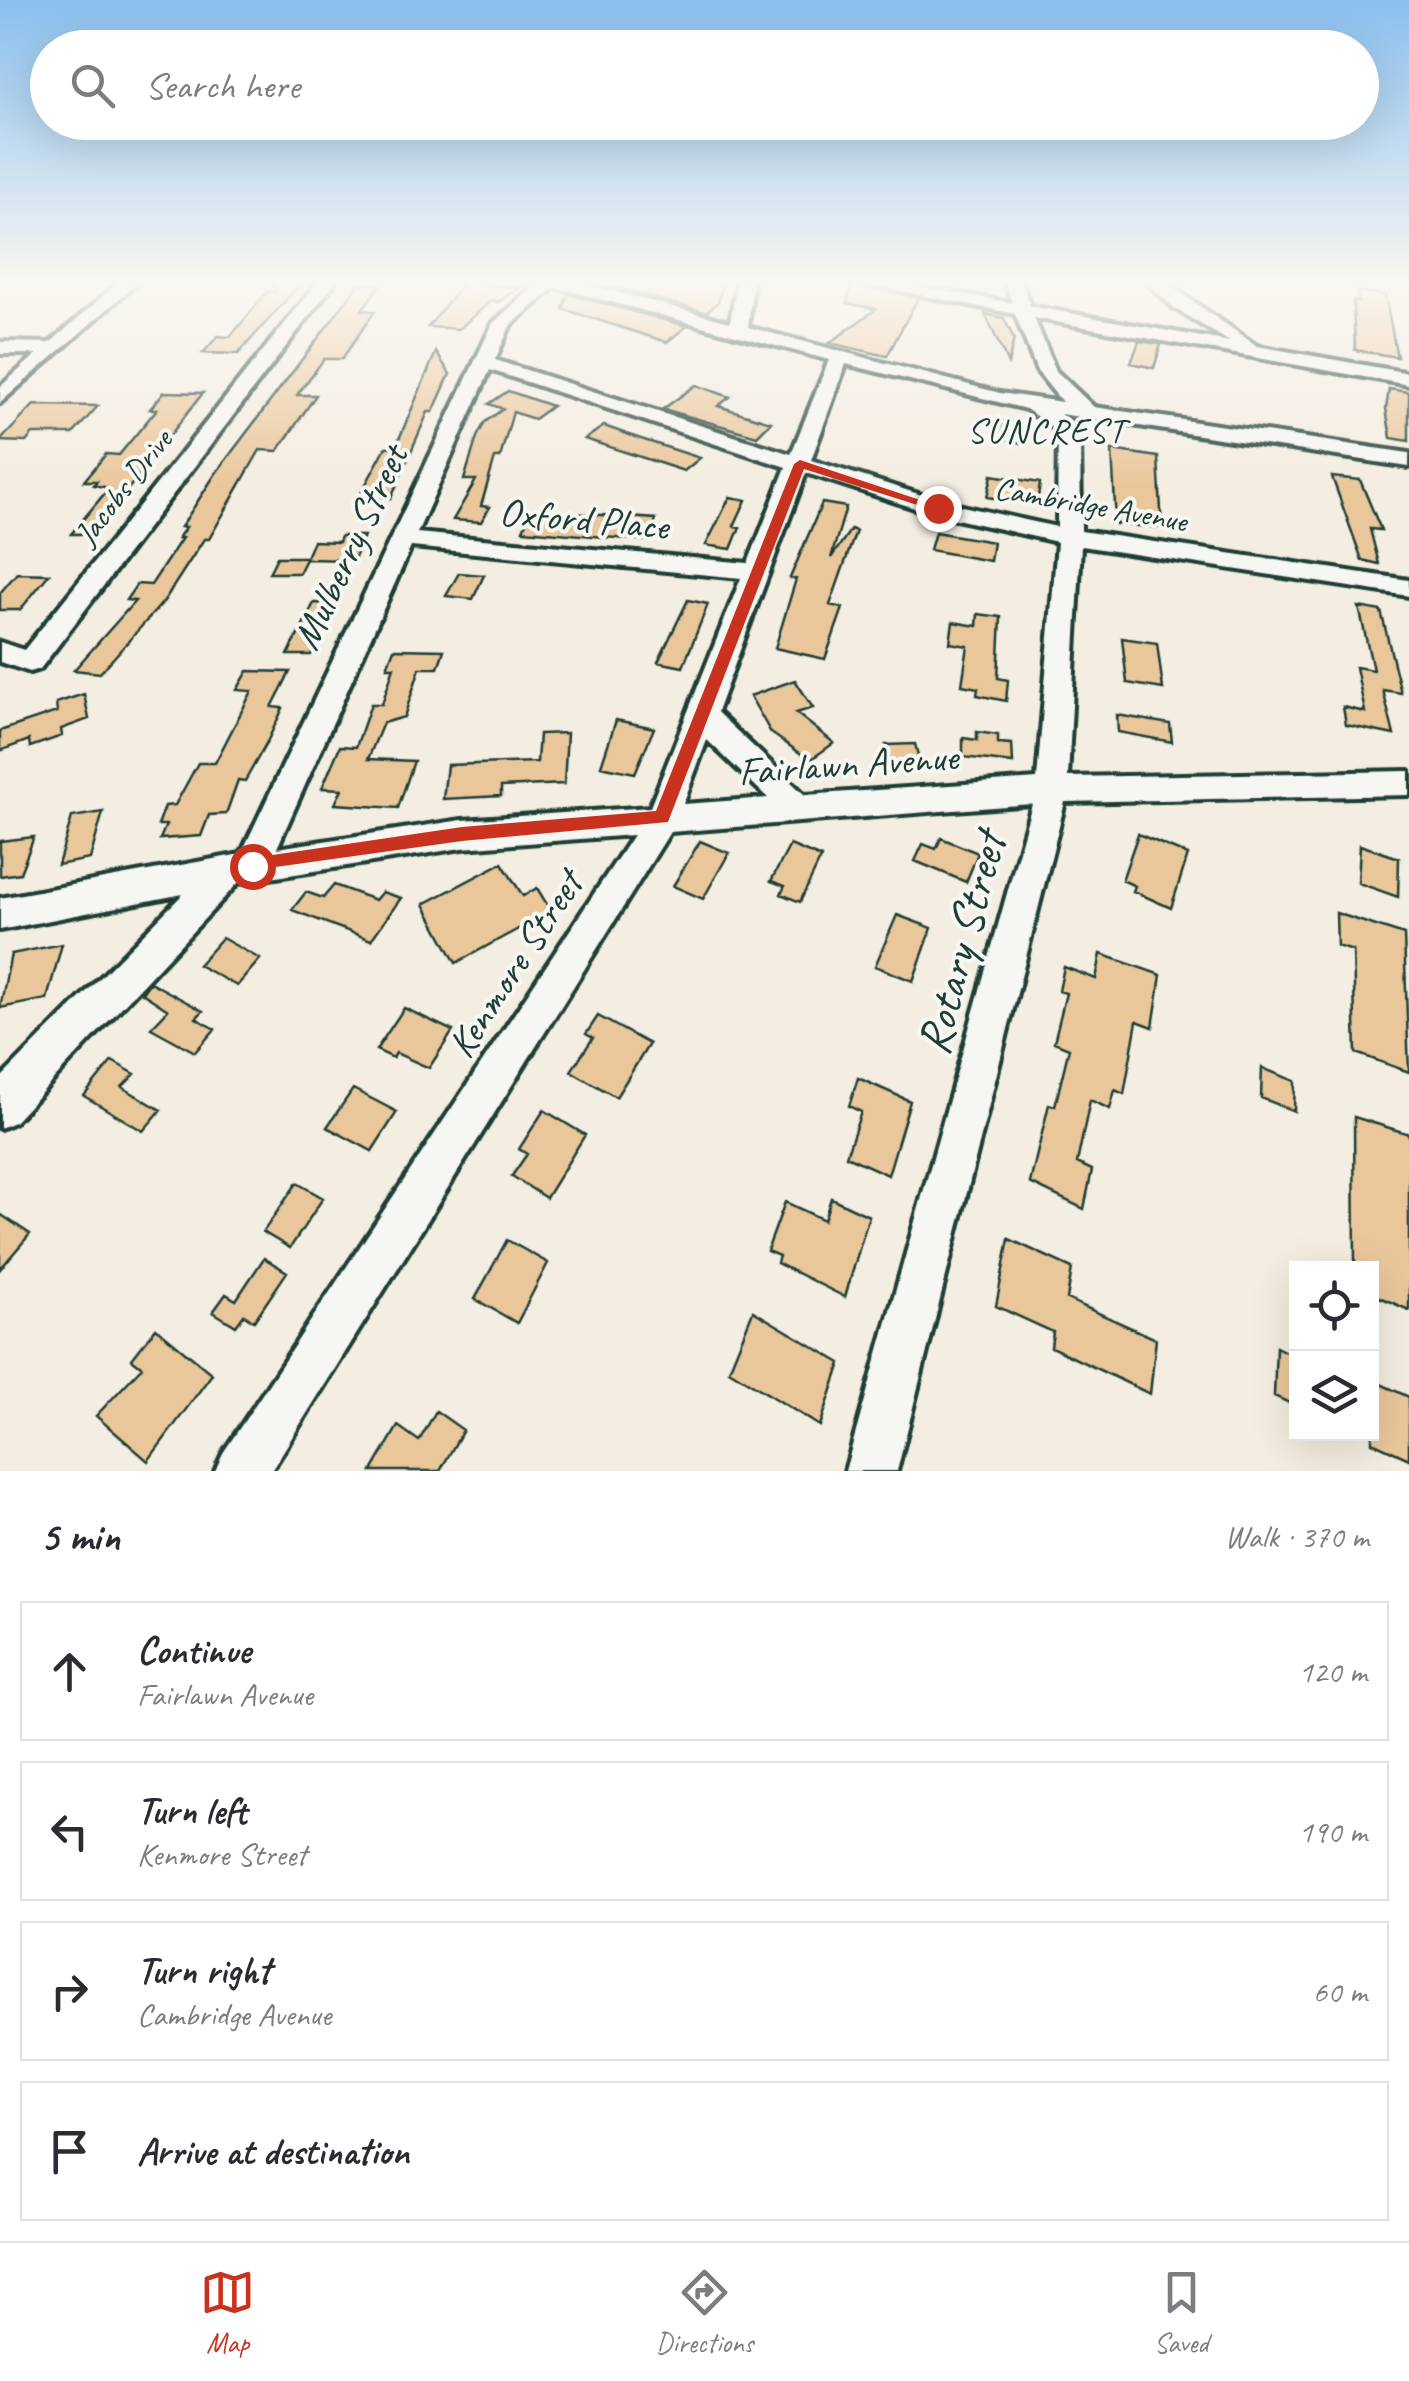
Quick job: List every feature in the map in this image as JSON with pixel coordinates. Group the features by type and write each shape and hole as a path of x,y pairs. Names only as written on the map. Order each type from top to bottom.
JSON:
{"street":[{"path":"0,398 52,351"},
{"name":"Jacobs Drive","path":"0,652 30,662 274,351"},
{"name":"Mulberry Street","path":"0,1108 240,868 403,538 489,351"},
{"path":"810,351 1034,406 1084,423 1409,460"},
{"path":"1040,351 1056,388 1084,423"},
{"path":"1241,351 1409,379"},
{"path":"1257,351 1264,355"},
{"name":"Kenmore Street","path":"241,1471 662,817 839,359"},
{"name":"Cambridge Avenue","path":"483,362 938,508 1069,537 1409,588"},
{"path":"1034,406 1056,388"},
{"path":"1034,406 1084,423"},
{"name":"Rotary Street","path":"871,1471 1052,790 1069,537 1084,423"},
{"path":"1368,454 1409,474"},
{"name":"Oxford Place","path":"403,538 758,572"},
{"path":"701,711 798,811"},
{"name":"Fairlawn Avenue","path":"0,914 240,868 462,834 1052,790 1409,782"}],"building":[{"path":"205,351 241,351 238,354 203,353"},
{"path":"309,351 348,351 342,359 324,359 297,395 316,395 278,451 260,450 209,539 204,539 164,601 100,673 74,670 135,601 126,600 137,584 151,585 182,538 178,538 186,527 181,527 216,473"},
{"path":"864,351 890,351 887,356"},
{"path":"1135,351 1159,351 1154,368 1131,363"},
{"path":"1359,351 1396,351 1397,357"},
{"path":"436,352 450,374 433,412 428,412 391,498 359,497 386,447 396,446"},
{"path":"696,385 730,397 718,406 771,422 757,436 663,409"},
{"path":"1389,389 1409,392 1409,441 1391,438 1386,409"},
{"path":"508,391 552,406 534,419 513,412 481,506 490,507 481,522 453,520 476,480 464,480 477,437 485,422 503,409 489,404"},
{"path":"164,392 203,393 93,534 71,534 109,488 94,485 97,481 84,481 106,454 119,455 157,409 150,409"},
{"path":"34,405 98,406 73,434 33,434 26,442 0,441"},
{"path":"1004,421 1035,428 1025,444 994,436"},
{"path":"604,426 700,458 684,471 585,439"},
{"path":"1112,450 1158,457 1162,528 1116,524"},
{"path":"992,475 1040,483 1037,505 987,497"},
{"path":"1332,477 1360,480 1381,530 1370,529 1379,564 1362,560"},
{"path":"730,497 746,500 734,526 740,527 731,549 706,545"},
{"path":"822,503 846,507 831,558 851,529 856,531 830,605 843,608 825,659 775,648 796,579 790,578"},
{"path":"530,513 656,519 650,541 523,530"},
{"path":"935,532 993,542 990,561 930,550"},
{"path":"341,536 364,536 354,560 306,559 299,573 269,573 277,557 306,557 313,541 339,542"},
{"path":"17,573 49,574 20,610 0,610 0,593"},
{"path":"459,573 484,575 473,599 446,596"},
{"path":"688,600 708,604 683,667 658,662"},
{"path":"314,603 331,604 311,655 288,655"},
{"path":"1359,607 1381,611 1401,693 1383,690 1394,735 1346,725 1343,707 1365,712 1356,667 1373,670"},
{"path":"978,614 1001,617 998,678 1008,680 1006,701 977,695 978,688 962,685 968,646 950,643 953,622 977,626"},
{"path":"1122,638 1157,643 1163,689 1127,683"},
{"path":"394,649 444,650 438,668 420,668 404,717 383,723 368,759 414,761 398,808 335,804 342,789 322,788 340,746 356,747 371,704 382,704 394,667 387,667"},
{"path":"248,671 290,672 272,707 283,708 268,740 245,781 238,780 226,814 209,815 201,836 160,839 166,825 158,825 165,806 175,805 198,763 215,763 252,691 237,690"},
{"path":"795,680 813,708 796,713 834,743 810,760 771,733 750,696"},
{"path":"84,694 89,719 61,729 62,736 30,747 29,740 0,751 0,731 57,712 56,703"},
{"path":"1117,715 1170,724 1172,742 1118,732"},
{"path":"616,720 654,728 635,773 601,766"},
{"path":"977,732 998,735 998,743 1012,744 1013,763 963,757 963,738 977,740"},
{"path":"567,733 564,784 501,787 501,796 443,799 447,765 537,762 539,734"},
{"path":"915,744 920,763 891,764 886,745"},
{"path":"103,812 90,859 58,865 72,817"},
{"path":"1138,834 1188,855 1171,908 1133,891 1135,886 1122,880"},
{"path":"34,837 20,873 0,876 0,841"},
{"path":"941,838 978,853 966,882 915,861 923,844 936,849"},
{"path":"700,841 729,853 703,899 673,886"},
{"path":"790,845 821,858 800,902 781,894 785,886 771,881"},
{"path":"1360,845 1399,858 1398,897 1358,883"},
{"path":"502,863 523,896 537,888 551,911 456,963 424,904"},
{"path":"334,885 375,900 382,892 401,898 371,940 292,910 306,892 323,898"},
{"path":"1336,913 1404,935 1409,1072 1356,1053 1353,951 1337,946"},
{"path":"897,915 932,928 913,981 875,966"},
{"path":"222,938 260,959 237,986 198,965"},
{"path":"62,944 47,999 0,1008 11,954"},
{"path":"1101,954 1161,975 1153,1027 1137,1021 1124,1094 1115,1090 1110,1109 1090,1100 1077,1163 1092,1170 1084,1209 1030,1183 1049,1104 1055,1106 1069,1048 1054,1042 1066,993 1059,991 1064,967 1096,979"},
{"path":"150,982 203,1011 196,1018 215,1029 195,1052 151,1028 168,1010 142,993"},
{"path":"404,1008 453,1031 429,1068 396,1053 393,1058 376,1050"},
{"path":"598,1016 649,1044 616,1097 571,1071 593,1038 586,1034"},
{"path":"112,1061 135,1074 122,1087 161,1110 143,1131 84,1096"},
{"path":"1262,1068 1295,1081 1294,1111 1261,1098"},
{"path":"858,1078 910,1101 888,1175 846,1156 861,1112 849,1106"},
{"path":"353,1089 397,1112 372,1151 327,1127"},
{"path":"544,1110 585,1135 546,1198 512,1176 527,1154 519,1149"},
{"path":"1354,1117 1409,1134 1409,1310 1379,1297 1379,1261 1355,1261"},
{"path":"297,1183 323,1198 290,1248 263,1232"},
{"path":"831,1198 869,1216 845,1297 777,1263 779,1256 767,1251 785,1202 824,1220"},
{"path":"0,1214 30,1234 0,1269"},
{"path":"1009,1239 1072,1268 1067,1299 1156,1339 1150,1394 1051,1347 1053,1332 996,1306"},
{"path":"507,1240 548,1263 517,1323 475,1299"},
{"path":"264,1258 287,1272 254,1321 244,1315 236,1326 213,1312 226,1294 236,1300"},
{"path":"753,1311 841,1363 820,1426 729,1370"},
{"path":"156,1328 212,1374 148,1461 96,1416 142,1367 132,1359"},
{"path":"1276,1347 1289,1354 1289,1403 1274,1396"},
{"path":"1379,1383 1409,1397 1409,1459 1372,1442 1379,1441"},
{"path":"436,1411 463,1430 440,1471 372,1471 398,1426 419,1441"}],"district":[{"name":"SUNCREST","path":"1047,430"}],"route":[{"path":"252,866 462,834 662,817 800,464 938,508"}]}
